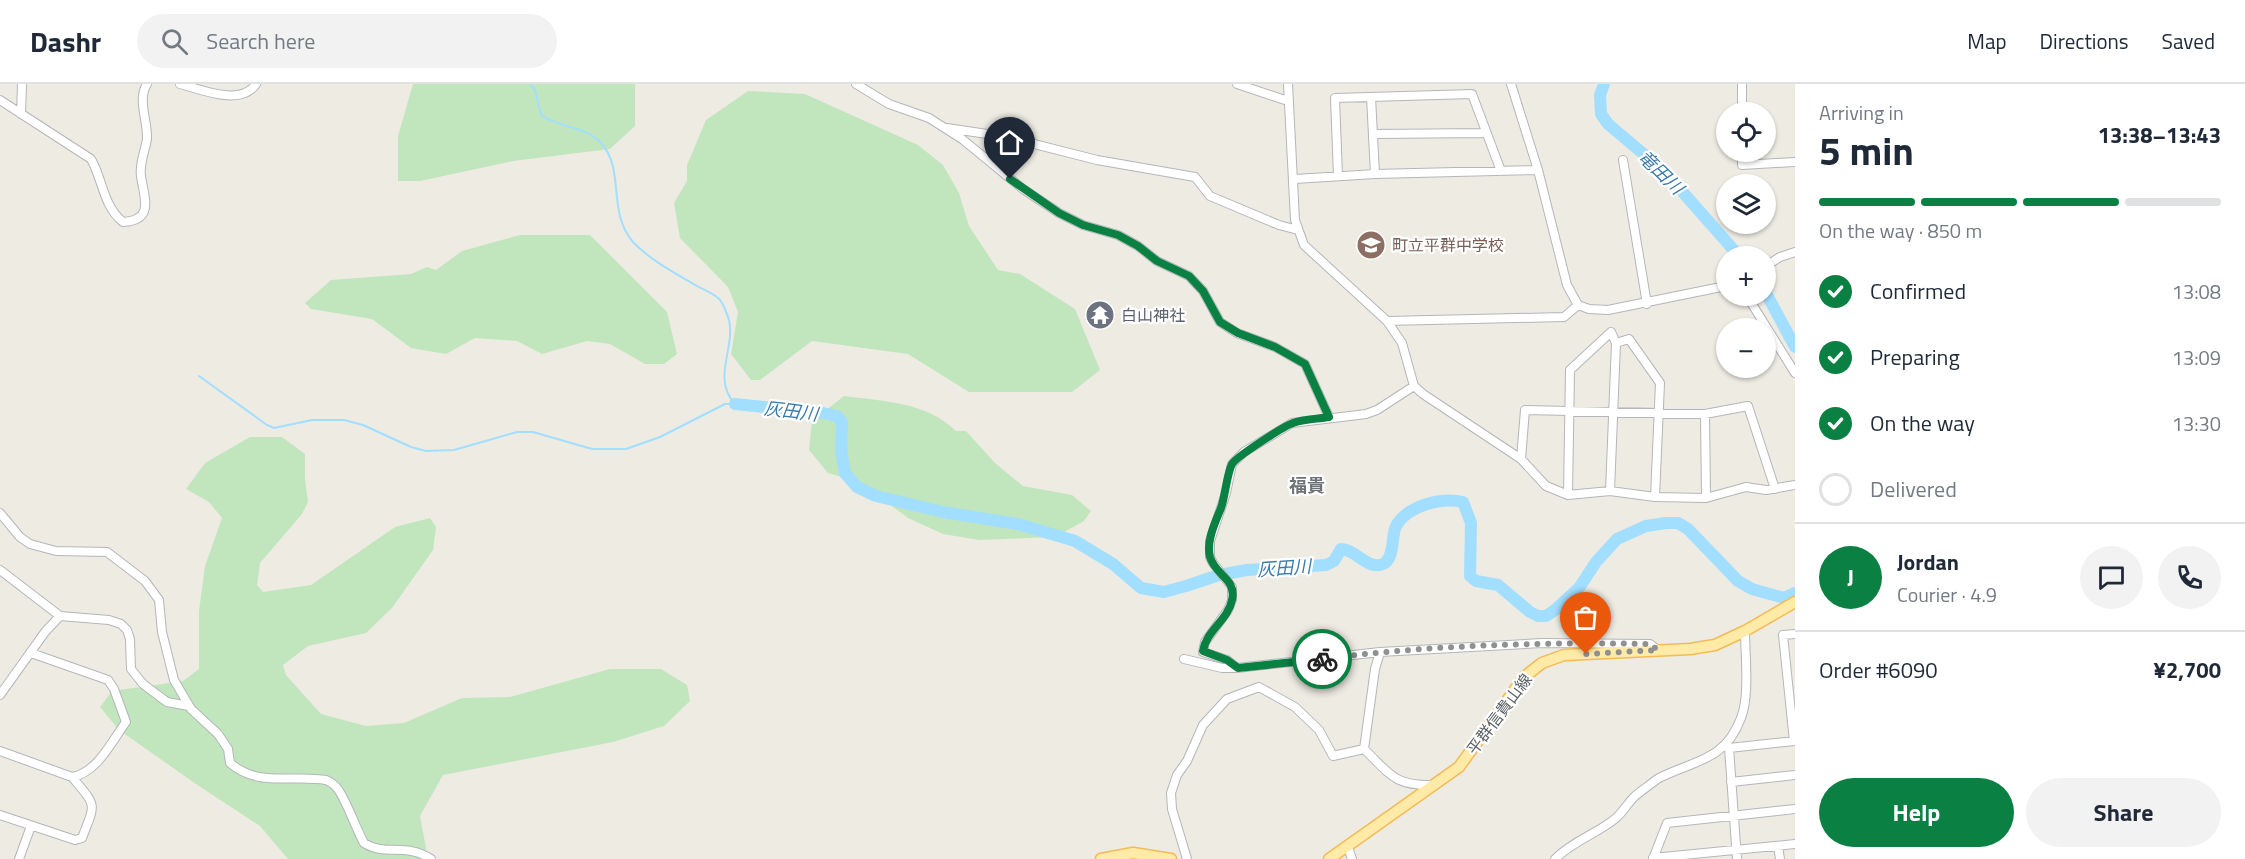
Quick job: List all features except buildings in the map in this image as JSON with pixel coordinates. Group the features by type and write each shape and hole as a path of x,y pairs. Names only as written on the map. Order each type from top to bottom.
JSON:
{"main road":[{"name":"平群信貴山線","path":"1329,859 1459,767 1524,677 1542,663 1564,655 1690,649 1715,645 1745,631 1795,602"},
{"path":"1101,859 1133,853 1171,859"}],"street":[{"path":"21,114 22,84"},
{"path":"0,100 91,159 99,173 110,209 123,222 134,221 140,217 145,208 146,194 141,176 141,159 147,141 144,90 147,84"},
{"path":"180,84 235,95 252,90 256,84"},
{"path":"856,84 889,104 928,118 962,139 1023,189 1059,213 1083,225 1118,235 1138,246 1157,261 1189,276 1203,291 1220,322 1238,333 1275,347 1305,364 1329,417"},
{"path":"1288,84 1295,179 1295,220 1298,230 1304,244 1313,254 1387,321 1402,343 1414,386 1521,459 1546,486 1568,495 1610,491 1655,497 1706,498 1746,487 1766,490 1795,485"},
{"path":"1511,84 1538,170 1566,285 1578,305 1589,309 1608,310 1647,304 1716,288"},
{"path":"1742,84 1742,102"},
{"path":"1243,85 1288,101"},
{"path":"1338,176 1335,98 1472,94 1501,171"},
{"path":"1371,97 1375,174"},
{"path":"943,128 1007,137 1097,160 1195,177 1210,196 1278,225 1298,230"},
{"path":"1373,134 1486,132"},
{"path":"1623,160 1647,304"},
{"path":"1742,162 1742,165 1795,162"},
{"path":"1295,179 1375,174 1538,170"},
{"path":"1776,261 1795,252"},
{"path":"1387,321 1564,317 1578,305"},
{"path":"1753,306 1795,373"},
{"path":"1568,495 1570,370 1611,332 1616,343 1610,491"},
{"path":"1616,343 1629,339 1660,383 1655,497"},
{"path":"1238,668 1227,660 1203,651 1205,642 1228,610 1232,600 1232,587 1213,564 1210,556 1210,541 1226,493 1232,464 1244,452 1292,423 1329,417 1349,417 1371,412 1414,386"},
{"path":"1521,459 1525,410 1705,414 1748,406 1775,489"},
{"path":"1705,414 1706,498"},
{"path":"0,513 20,537 30,544 56,551 107,552 145,581 159,600 162,632 170,665 181,695 218,734 228,749 230,763 239,771 254,776 279,779 328,780 337,788 364,843 372,848 384,850 412,850 431,859"},
{"path":"0,570 60,616 109,620 120,624 127,630 130,639 131,669 143,684 167,702 189,706"},
{"path":"0,695 45,632 60,616"},
{"path":"1737,855 1727,748 1742,716 1745,694 1745,631"},
{"path":"1555,859 1567,847 1616,818 1636,794 1648,788 1658,778 1727,748 1795,741 1783,635 1795,634"},
{"path":"1184,659 1222,668 1238,668 1380,652 1574,643 1650,644 1658,650"},
{"path":"1364,749 1375,669 1380,652"},
{"path":"31,653 108,680 114,689 126,722 92,768 82,775 72,777"},
{"path":"1187,859 1172,809 1172,793 1178,775 1203,725 1227,699 1259,687 1295,708 1319,730 1334,756 1364,749"},
{"path":"1364,749 1395,780 1415,786 1435,785"},
{"path":"0,751 72,777 91,800 93,809 82,838 75,840 0,815"},
{"path":"1731,782 1795,775"},
{"path":"1795,809 1667,823 1653,859 1737,855 1795,844"},
{"path":"19,859 31,826"},
{"path":"1778,846 1780,859"},
{"path":"1348,847 1352,859"}],"green space":[{"path":"413,84 635,84 635,126 610,149 513,161 420,181 398,181 398,136"},
{"path":"748,91 805,94 918,145 943,165 959,193 969,226 998,270 1020,274 1075,309 1100,370 1072,392 969,392 908,354 812,341 760,380 751,380 731,354 738,312 728,287 680,238 674,203 687,181 687,165 706,120"},
{"path":"520,235 590,235 667,312 677,354 664,364 645,364 610,344 587,341 542,354 517,341 475,338 446,354 411,348 372,319 311,309 305,303 331,280 411,274 427,267 436,270 462,251"},
{"path":"844,396 903,404 932,414 956,431 966,431 995,463 1023,486 1072,495 1091,511 1084,521 1055,537 979,540 943,534 908,518 860,482 828,473 809,450 812,421"},
{"path":"250,437 282,437 305,454 308,502 302,514 260,563 257,585 263,592 311,585 395,527 430,518 436,527 433,550 392,608 366,633 308,646 283,665 286,675 321,714 366,726 404,723 462,698 510,697 610,669 661,669 687,685 690,701 664,726 613,742 443,775 420,816 428,859 288,859 260,826 119,730 100,707 112,691 183,681 199,669 199,611 205,566 222,518 209,502 186,489 205,463"}],"waterway":[{"path":"530,84 535,90 541,115 581,130 602,144 613,166 620,218 633,242 655,260 721,301 730,323 725,382 728,393 735,404"},
{"name":"竜田川","path":"1604,84 1600,95 1601,114 1608,124 1665,172 1730,246"},
{"name":"竜田川","path":"1773,306 1795,347"},
{"path":"199,376 274,428 312,420 344,420 363,425 411,447 426,451 454,450 517,432 533,432 592,449 626,449 660,437 725,404 735,404"},
{"name":"灰田川","path":"735,404 837,416 842,422 841,451 845,473 857,487 876,496 943,512 1018,524 1075,541 1113,564 1141,588 1164,592 1219,575 1247,570 1326,565 1334,561 1341,549 1352,552 1372,565 1383,564 1389,557 1394,530 1401,519 1426,504 1455,501 1463,502 1471,523 1470,576 1476,581 1498,585 1538,616 1546,616 1555,610 1579,588 1596,562 1617,539 1646,526 1666,523 1678,523 1688,529 1738,581 1752,589 1784,598 1795,593"}],"way so far":[{"path":"1322,659 1380,652 1542,643 1650,644 1658,650 1586,654"}],"place":[{"name":"町立平群中学校","path":"1371,245"},
{"name":"白山神社","path":"1100,315"}],"district":[{"name":"福貴","path":"1307,485"}],"route":[{"path":"1010,179 1059,213 1083,225 1118,235 1138,246 1157,261 1189,276 1203,291 1220,322 1238,333 1275,347 1305,364 1329,417 1292,423 1244,452 1232,464 1226,493 1210,541 1210,556 1213,564 1232,587 1232,600 1228,610 1205,642 1203,651 1211,656 1227,660 1238,668 1322,659"}]}
